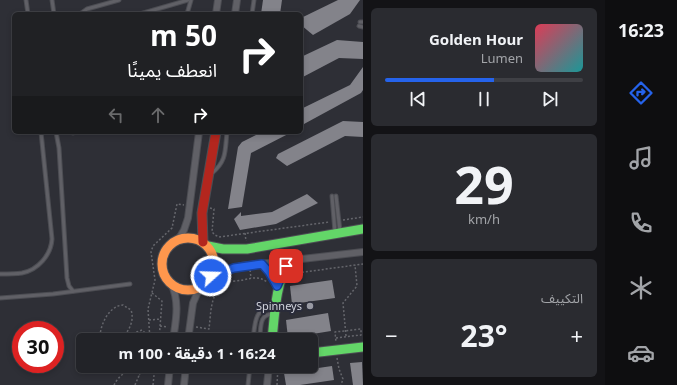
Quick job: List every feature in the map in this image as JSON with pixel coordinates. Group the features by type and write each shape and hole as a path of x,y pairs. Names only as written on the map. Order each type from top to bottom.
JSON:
{"street":[{"path":"216,12 217,0"},
{"path":"235,12 237,0"},
{"path":"175,333 177,304 176,294 164,272 163,260 168,248 178,240 186,224 190,206 199,134"},
{"path":"211,276 214,263 212,254 205,244 202,225 216,134"},
{"path":"178,240 191,238 223,249 247,249 362,230"},
{"path":"189,333 193,303 200,287 211,276 234,268 363,252"},
{"path":"273,286 281,276 289,261"},
{"path":"262,264 269,272 273,286 275,310 273,333"},
{"path":"171,283 182,289 188,290 200,287"},
{"path":"318,352 363,347"},
{"path":"168,385 169,373"},
{"path":"184,385 185,373"},
{"path":"267,385 268,373"}],"lane":[{"path":"26,0 28,12"},
{"path":"52,0 54,12"},
{"path":"83,12 87,9 119,0"},
{"path":"147,12 188,0"},
{"path":"188,12 191,0"},
{"path":"252,12 254,0"},
{"path":"0,274 22,273 33,268 44,258 51,247 52,239 41,134"},
{"path":"56,134 60,157 67,278 69,286 73,291"},
{"path":"209,175 222,162 227,134"},
{"path":"334,196 338,221 338,233 334,221 334,196"},
{"path":"0,298 130,284"},
{"path":"254,333 257,315 265,308 275,310"},
{"path":"260,333 262,318 275,310"},
{"path":"248,385 249,373"}],"path":[{"path":"150,333 148,309 155,280 150,254 152,249 172,228 177,204 190,206"},
{"path":"204,208 214,209 212,230 215,236 219,237 334,221"},
{"path":"338,221 363,217"},
{"path":"286,275 363,264"},
{"path":"346,336 343,303 357,286 355,265"},
{"path":"190,326 209,329 213,298 216,292 228,282 258,278 264,279 273,286"},
{"path":"152,293 162,301 160,333"},
{"path":"101,333 104,321 110,312 120,305 126,306 132,313 130,325 125,333"},
{"path":"149,320 161,319"},
{"path":"336,338 362,335 361,329 335,332 339,369 343,379 341,385"},
{"path":"135,333 142,330 145,333"},
{"path":"114,385 126,372 133,371 140,375 135,385"},
{"path":"153,385 154,373"},
{"path":"277,385 278,373"}],"building":[{"path":"263,0 282,0 280,12 261,12"},
{"path":"338,0 360,0 350,14 313,35 303,27 303,17"},
{"path":"337,40 363,42 363,59 339,58 303,77 303,56"},
{"path":"363,67 363,90 361,93 303,123 303,108 350,85"},
{"path":"343,121 363,122 363,137 345,136 287,166 276,158 278,154"},
{"path":"258,134 288,134 251,153 242,207 228,209 238,147 242,142"},
{"path":"307,194 318,203 276,224 240,230 234,219 241,212 241,216 272,212"},
{"path":"332,280 335,298 292,304 290,286"},
{"path":"328,313 331,331 318,333 287,333 286,320"},
{"path":"362,362 363,385 353,385 350,363"},
{"path":"332,366 334,380 300,385 286,385 284,373 318,373 318,368"}],"traffic: fast":[{"path":"208,246 223,249 247,249 363,229"},
{"path":"273,333 278,290 284,270 289,261"},
{"path":"318,352 363,347"}],"traffic: slow":[{"path":"188,238 198,240 206,246 212,254 214,264 212,274 206,282 198,288 188,290 178,288 170,282 164,274 162,264 164,254 170,246 178,240 188,238"}],"traffic: jam":[{"path":"203,242 202,213 216,134"}],"place":[{"name":"Spinneys","path":"310,306"}],"route":[{"path":"211,276 242,266 262,264 269,272 277,286 286,266"}]}
